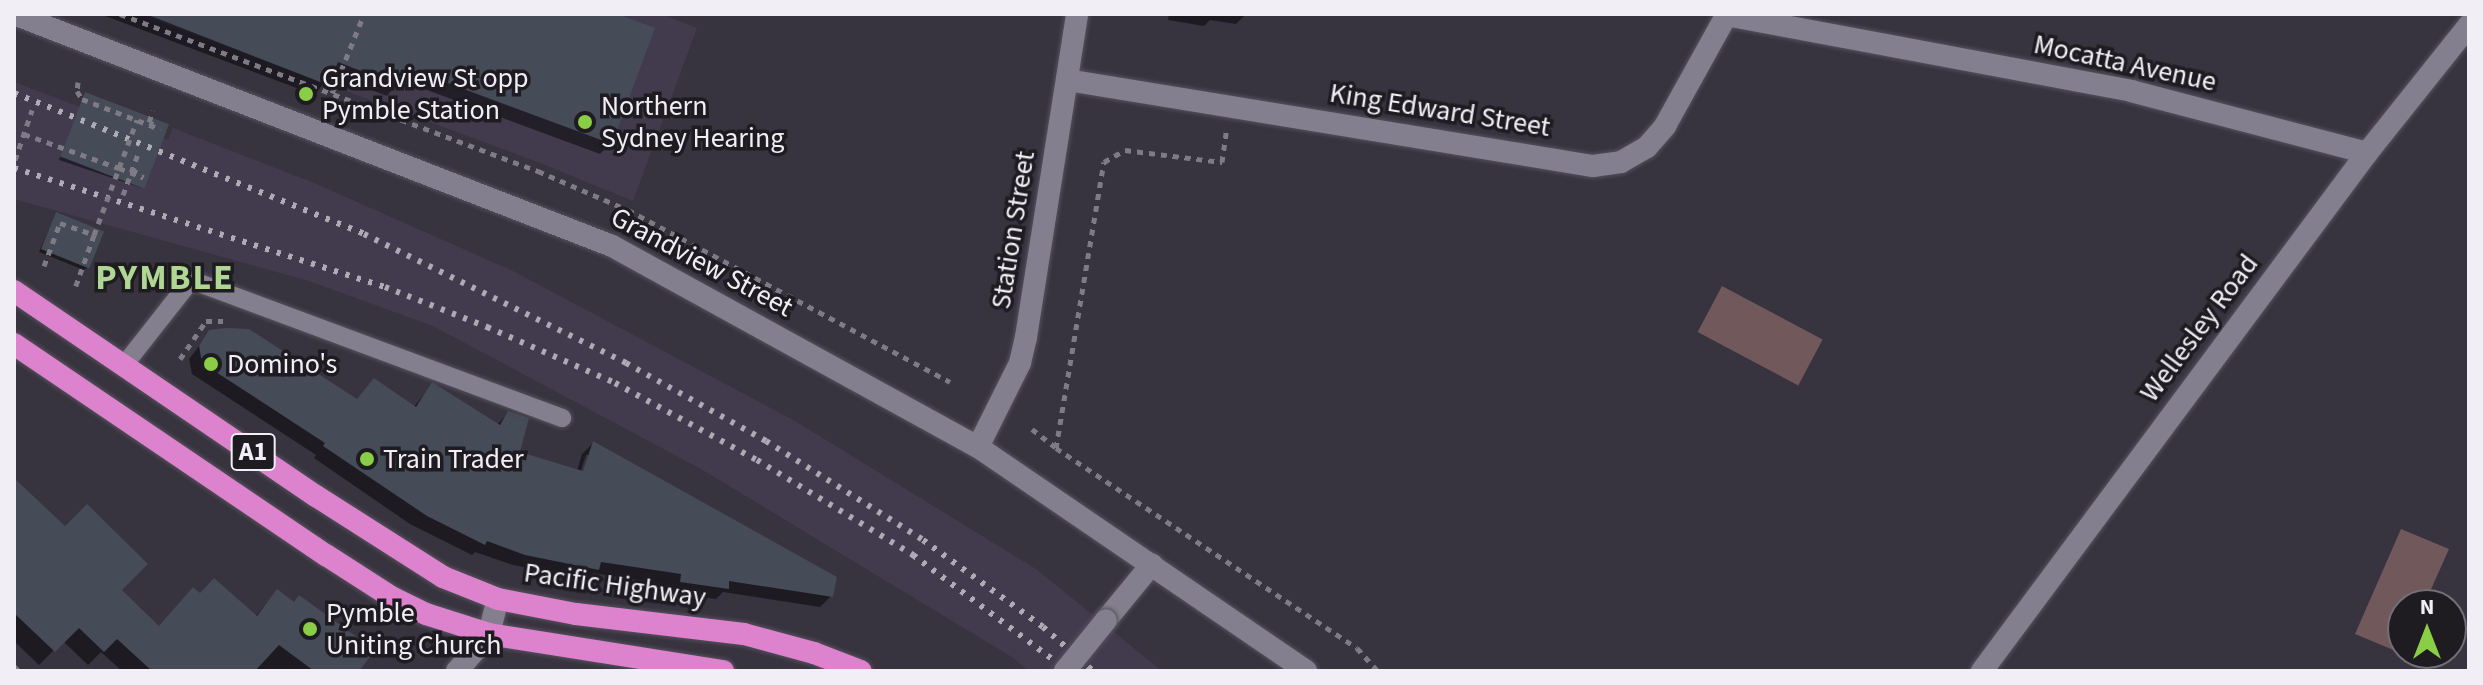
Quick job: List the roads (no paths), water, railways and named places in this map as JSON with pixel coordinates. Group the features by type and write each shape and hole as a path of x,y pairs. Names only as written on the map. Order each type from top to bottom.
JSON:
{"highway":[{"name":"Pacific Highway","path":"14,291 430,570 498,599 576,614 744,634 814,653 861,671"},
{"name":"A1","path":"14,344 393,598 426,614 489,634 723,671"}],"street":[{"name":"Grandview Street","path":"14,14 612,246 978,447 1306,671"},
{"name":"Station Street","path":"978,447 1020,363 1026,337 1077,14"},
{"name":"King Edward Street","path":"1067,80 1593,166 1621,162 1647,147 1665,126 1727,14"},
{"name":"Mocatta Avenue","path":"1727,14 2131,91 2367,153"},
{"name":"Wellesley Road","path":"1982,671 2367,153 2469,25"},
{"path":"1065,671 1152,564"},
{"path":"457,671 489,634 498,599"}],"lane":[{"path":"125,364 191,280 562,418"}],"railway":[{"path":"14,93 364,234 626,363 766,441 923,540 1043,627 1093,671"},
{"path":"14,168 385,287 615,383 757,460 913,555 1068,671"}],"place":[{"name":"Grandview St opp Pymble Station","path":"306,94"},
{"name":"Northern Sydney Hearing","path":"585,122"},
{"name":"Domino's","path":"211,364"},
{"name":"Train Trader","path":"367,459"},
{"name":"Pymble Uniting Church","path":"310,629"}],"district":[{"name":"PYMBLE","path":"165,278"}]}
